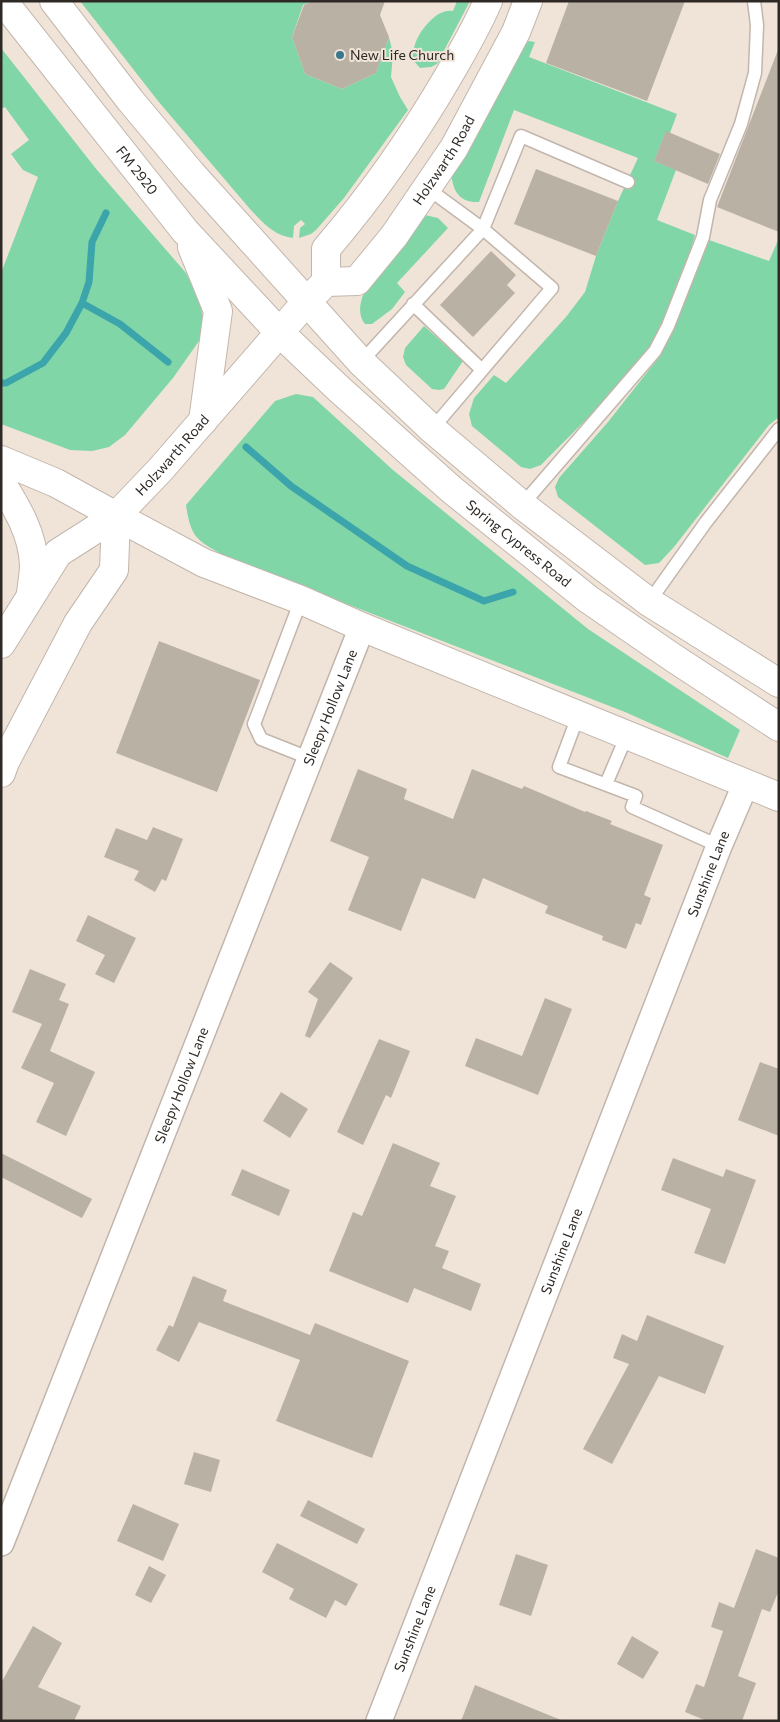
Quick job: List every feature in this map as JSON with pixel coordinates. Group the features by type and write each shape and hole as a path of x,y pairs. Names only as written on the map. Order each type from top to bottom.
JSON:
{"main road":[{"name":"FM 2920","path":"3,1 186,231 280,334"},
{"path":"54,1 166,144 361,362 432,429 522,505 649,602 779,683"},
{"path":"326,282 326,249 360,209 425,117 478,25 488,1"},
{"name":"Holzwarth Road","path":"1,644 58,553 116,516 160,470 306,302 326,282 357,281 394,236 454,148 516,32 528,1"},
{"path":"186,231 218,311 203,421"},
{"name":"Spring Cypress Road","path":"280,334 452,490 588,599 779,727"},
{"path":"1,460 56,483 204,563 301,600 362,627 779,797"},
{"path":"1,482 26,527 32,549 34,567 31,595"},
{"path":"1,773 78,623 114,570 116,516"},
{"path":"718,687 748,687 779,706"}],"street":[{"name":"Sleepy Hollow Lane","path":"1,1543 362,627"},
{"name":"Sunshine Lane","path":"378,1721 719,846 746,783"}],"lane":[{"path":"522,505 655,351 668,326 702,238 710,200 741,124 755,73 757,25 754,1"},
{"path":"361,362 483,229 521,136 628,182"},
{"path":"427,188 483,229 552,288 432,429"},
{"path":"413,304 482,370"},
{"path":"649,602 706,522 779,429"},
{"path":"301,600 254,724 261,739 309,758"},
{"path":"578,716 559,766 636,796 632,807 719,846"},
{"path":"606,784 626,735"}],"green space":[{"path":"80,1 312,1 303,5 292,37 305,74 342,89 376,73 389,37 393,54 391,77 408,110 344,198 316,230 299,238 300,228 305,224 301,220 294,226 293,238 286,237 269,228 250,209 158,101"},
{"path":"457,1 470,1 437,64 431,67 420,68 412,59 417,39 427,24 437,15 442,12 453,11"},
{"path":"529,41 535,42 529,57 677,114 670,133 666,132 654,161 676,170 657,220 695,235 674,301 655,338 630,372 601,404 541,465 530,469 521,467 472,426 469,414 474,398 494,375 506,383 566,317 585,292 596,256 638,158 514,110 479,202 466,200 458,195 453,185 451,173 523,45"},
{"path":"1,48 97,170 186,273 200,303 204,323 199,341 173,378 125,435 109,447 92,451 70,450 1,424 1,273 38,177 23,170 11,154 29,140 5,107 1,109"},
{"path":"425,215 438,218 448,228 397,283 405,292 392,309 372,324 365,324 360,313 362,300 368,285 388,255"},
{"path":"779,238 779,417 769,425 674,547 659,563 645,565 558,497 555,487 559,478 608,422 660,356 683,307 709,240 769,261"},
{"path":"424,326 463,361 444,389 432,389 406,365 403,357 405,348"},
{"path":"296,394 313,397 393,470 588,629 740,730 728,758 625,712 226,557 197,538 190,526 186,505 275,401"}],"building":[{"name":"New Life Church","path":"312,1 385,1 380,15 389,37 376,73 342,89 305,74 292,37 304,5"},
{"path":"569,1 685,1 647,101 546,63"},
{"path":"779,50 779,232 717,207"},
{"path":"666,131 720,154 708,184 654,161"},
{"path":"536,169 618,201 596,256 514,224"},
{"path":"491,251 516,275 507,285 515,293 473,337 440,305"},
{"path":"159,641 260,680 217,792 116,753"},
{"path":"358,769 407,789 404,799 453,819 472,769 522,789 524,786 585,812 612,821 610,824 663,845 644,895 651,898 641,925 636,923 626,949 602,940 603,936 545,913 548,906 483,878 475,899 422,878 401,931 348,910 369,857 330,841"},
{"path":"153,827 183,839 166,881 162,879 155,892 134,880 139,871 104,857 116,828 147,840"},
{"path":"88,915 136,938 114,983 95,974 105,955 76,941"},
{"path":"330,962 353,978 310,1038 305,1036 318,999 308,992"},
{"path":"30,969 66,984 59,1000 69,1004 50,1051 95,1072 66,1136 36,1122 54,1083 21,1068 42,1024 12,1012"},
{"path":"545,998 572,1009 538,1095 465,1066 476,1038 522,1056"},
{"path":"379,1039 410,1051 391,1098 386,1095 363,1145 337,1132"},
{"path":"760,1062 779,1069 779,1136 738,1120"},
{"path":"281,1092 308,1109 290,1138 263,1121"},
{"path":"393,1143 440,1163 430,1186 456,1196 435,1246 449,1251 442,1268 481,1284 471,1311 414,1288 408,1303 329,1271 353,1212 362,1216"},
{"path":"1,1153 92,1199 82,1218 1,1177"},
{"path":"673,1158 723,1177 726,1169 756,1180 725,1264 694,1253 711,1209 661,1190"},
{"path":"242,1169 290,1190 279,1216 231,1195"},
{"path":"193,1276 227,1290 223,1301 310,1335 315,1323 409,1361 372,1458 276,1421 300,1360 199,1322 179,1362 156,1350 169,1325 173,1327"},
{"path":"647,1315 724,1346 705,1394 659,1376 612,1464 583,1449 629,1364 613,1358 622,1334 637,1341"},
{"path":"194,1452 220,1460 211,1492 184,1484"},
{"path":"308,1500 365,1529 357,1544 300,1516"},
{"path":"133,1504 179,1524 163,1561 117,1541"},
{"path":"277,1543 358,1584 346,1606 335,1600 326,1618 289,1599 294,1589 262,1572"},
{"path":"756,1549 779,1558 779,1590 770,1612 762,1609 738,1676 756,1683 742,1721 707,1721 685,1712 696,1684 704,1687 723,1631 711,1627 719,1602 734,1608"},
{"path":"516,1554 548,1565 531,1616 499,1605"},
{"path":"149,1566 166,1575 151,1603 135,1595"},
{"path":"33,1626 62,1643 38,1687 81,1706 74,1721 1,1721 1,1683"},
{"path":"632,1636 659,1652 643,1679 617,1664"},
{"path":"475,1685 561,1720 561,1721 461,1721"}],"waterway":[{"path":"1,383 6,383 43,363 66,333 82,303 89,282 92,242 106,213"},
{"path":"82,303 120,324 168,362"},
{"path":"246,447 291,486 407,566 484,601 513,592"}],"place":[{"name":"New Life Church","path":"340,55"}]}
